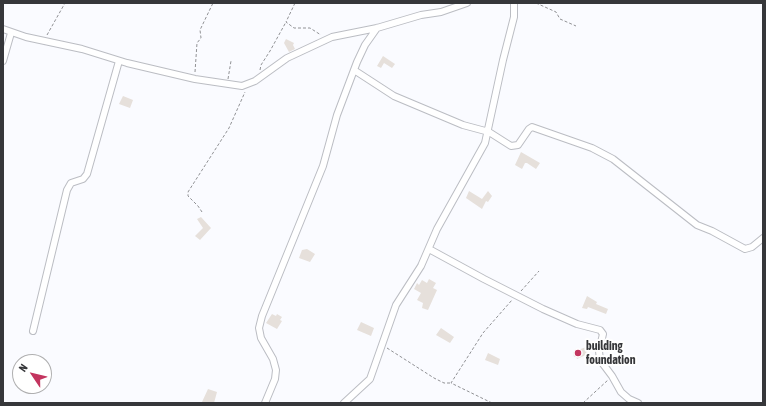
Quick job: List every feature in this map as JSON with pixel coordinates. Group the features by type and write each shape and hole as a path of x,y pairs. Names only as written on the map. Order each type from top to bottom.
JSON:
{"street":[{"path":"3,29 11,33 44,40 119,61 195,79 227,85 248,85 287,58 332,37 377,28 421,15 441,12 467,3"},
{"path":"344,403 370,379 383,346 396,305 421,266 437,229 481,153 489,132 503,60 514,16 514,3"},
{"path":"265,403 275,379 276,370 273,359 261,338 259,328 262,316 322,166 337,115 354,70 365,45 377,28"},
{"path":"3,61 11,33"},
{"path":"33,331 67,190 71,184 83,180 87,174 119,61"},
{"path":"354,70 394,96 463,125 489,132 507,144 516,146 528,129 536,127 592,148 613,159 658,197 697,225 712,231 745,249 752,247 763,238"},
{"path":"429,249 516,295 577,324 600,330 602,337 598,357 612,376 621,392 629,399 638,403"}],"path":[{"path":"44,40 65,3"},
{"path":"195,79 197,43 201,38 200,30 213,3"},
{"path":"255,81 259,74 260,65 270,51 295,3"},
{"path":"536,3 556,12 560,19 576,26"},
{"path":"286,22 294,28 310,28 320,35 332,37"},
{"path":"227,85 231,61"},
{"path":"202,212 188,196 188,192 229,128 248,85"},
{"path":"451,383 487,328 539,271"},
{"path":"383,346 434,378 444,383 451,383 492,403"},
{"path":"583,403 612,376"}],"building":[{"path":"286,39 294,43 293,45 295,49 289,52 284,43"},
{"path":"383,56 395,64 392,68 384,63 381,68 377,66"},
{"path":"123,96 133,100 130,108 119,104"},
{"path":"521,152 540,163 536,169 527,163 525,163 522,169 515,165"},
{"path":"469,191 482,199 488,191 492,196 488,202 486,201 482,209 466,198"},
{"path":"201,217 211,228 200,240 195,236 203,228 197,219"},
{"path":"307,249 315,254 310,262 299,258 302,250"},
{"path":"429,279 436,283 433,288 437,290 428,310 422,308 423,303 417,300 421,293 414,289 417,283 419,285 422,280 427,283"},
{"path":"587,296 597,302 596,304 608,309 606,314 588,307 587,309 582,308"},
{"path":"272,314 276,316 277,314 282,317 280,320 282,321 277,329 266,323"},
{"path":"361,322 374,328 371,336 357,330"},
{"path":"441,328 454,337 450,343 436,335"},
{"path":"586,347 588,354 577,359 576,356 574,357 573,352"},
{"path":"488,353 500,359 498,365 485,360"},
{"path":"208,389 217,392 214,403 202,402"}],"place":[{"name":"building foundation","path":"578,353"}]}
